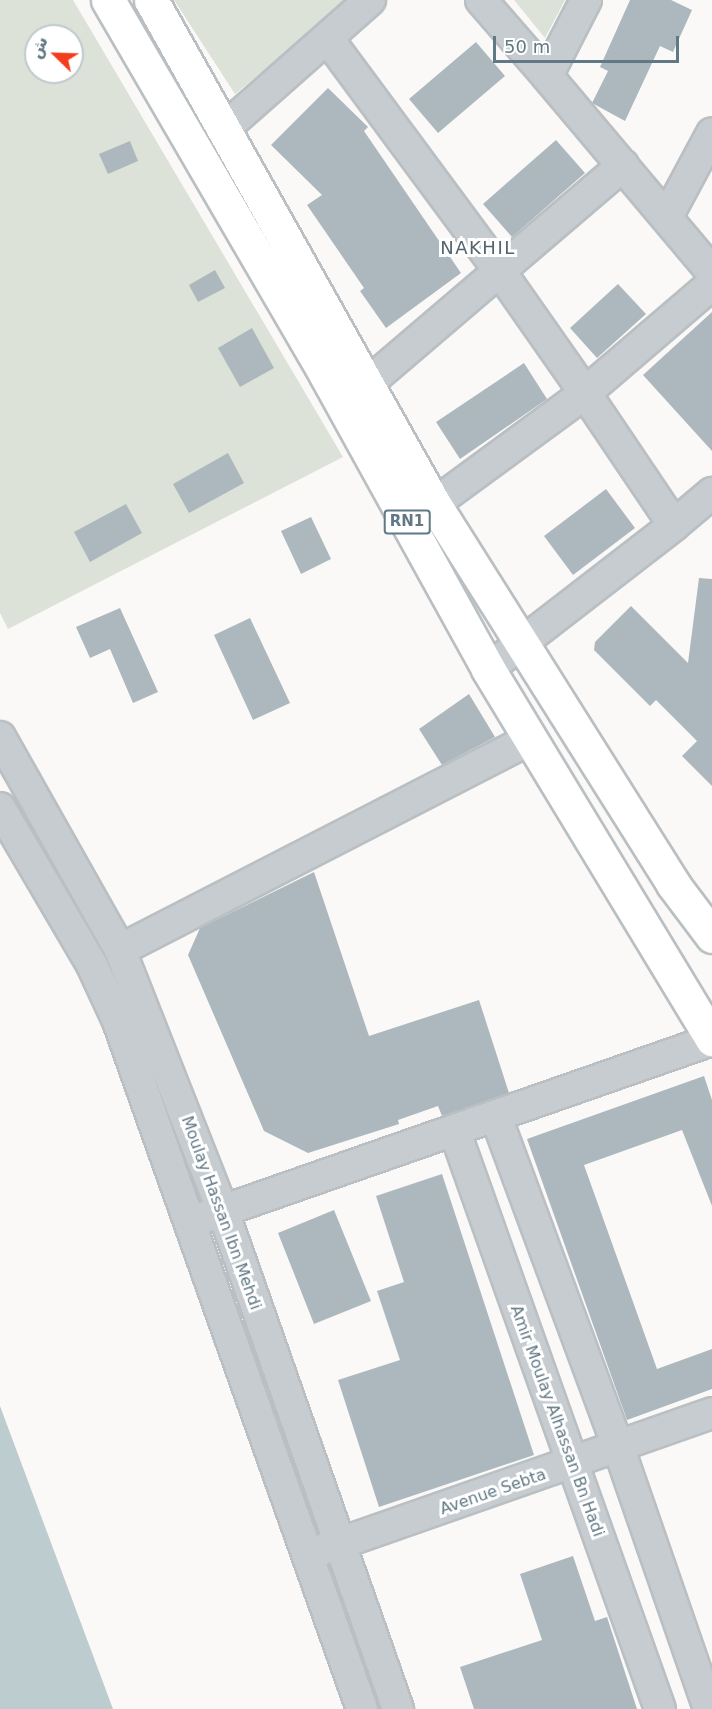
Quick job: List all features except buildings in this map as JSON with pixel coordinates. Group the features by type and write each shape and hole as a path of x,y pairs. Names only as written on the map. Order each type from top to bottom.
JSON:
{"main road":[{"name":"RN1","path":"108,0 326,375 488,669 712,1040"},
{"name":"RN1","path":"151,0 226,127 434,504 521,647 673,884 712,936"}],"street":[{"path":"226,127 370,0"},
{"path":"481,0 712,272"},
{"path":"547,76 586,0"},
{"path":"328,39 500,270 674,525"},
{"path":"667,217 712,133"},
{"path":"367,384 622,165"},
{"path":"434,504 585,393 712,284"},
{"path":"488,669 521,647 712,493"},
{"name":"Moulay Hassan Ibn Mehdi","path":"0,737 120,950 223,1211 398,1709"},
{"path":"120,950 531,739"},
{"name":"Moulay Hassan Ibn Mehdi","path":"0,808 92,965 118,1021 362,1709"},
{"path":"188,1223 455,1132 712,1040"},
{"path":"496,1117 619,1449 709,1709"},
{"name":"Amir Moulay Alhassan Bn Hadi","path":"455,1132 660,1709"},
{"name":"Avenue Sebta","path":"307,1554 619,1449 712,1413"}],"shaded area":[{"path":"0,0 73,0 343,457 8,629 0,613"},
{"path":"174,0 349,0 235,94"},
{"path":"514,0 565,0 545,38"},
{"path":"0,1406 113,1709 0,1709"}],"district":[{"name":"NAKHIL","path":"478,248"}]}
